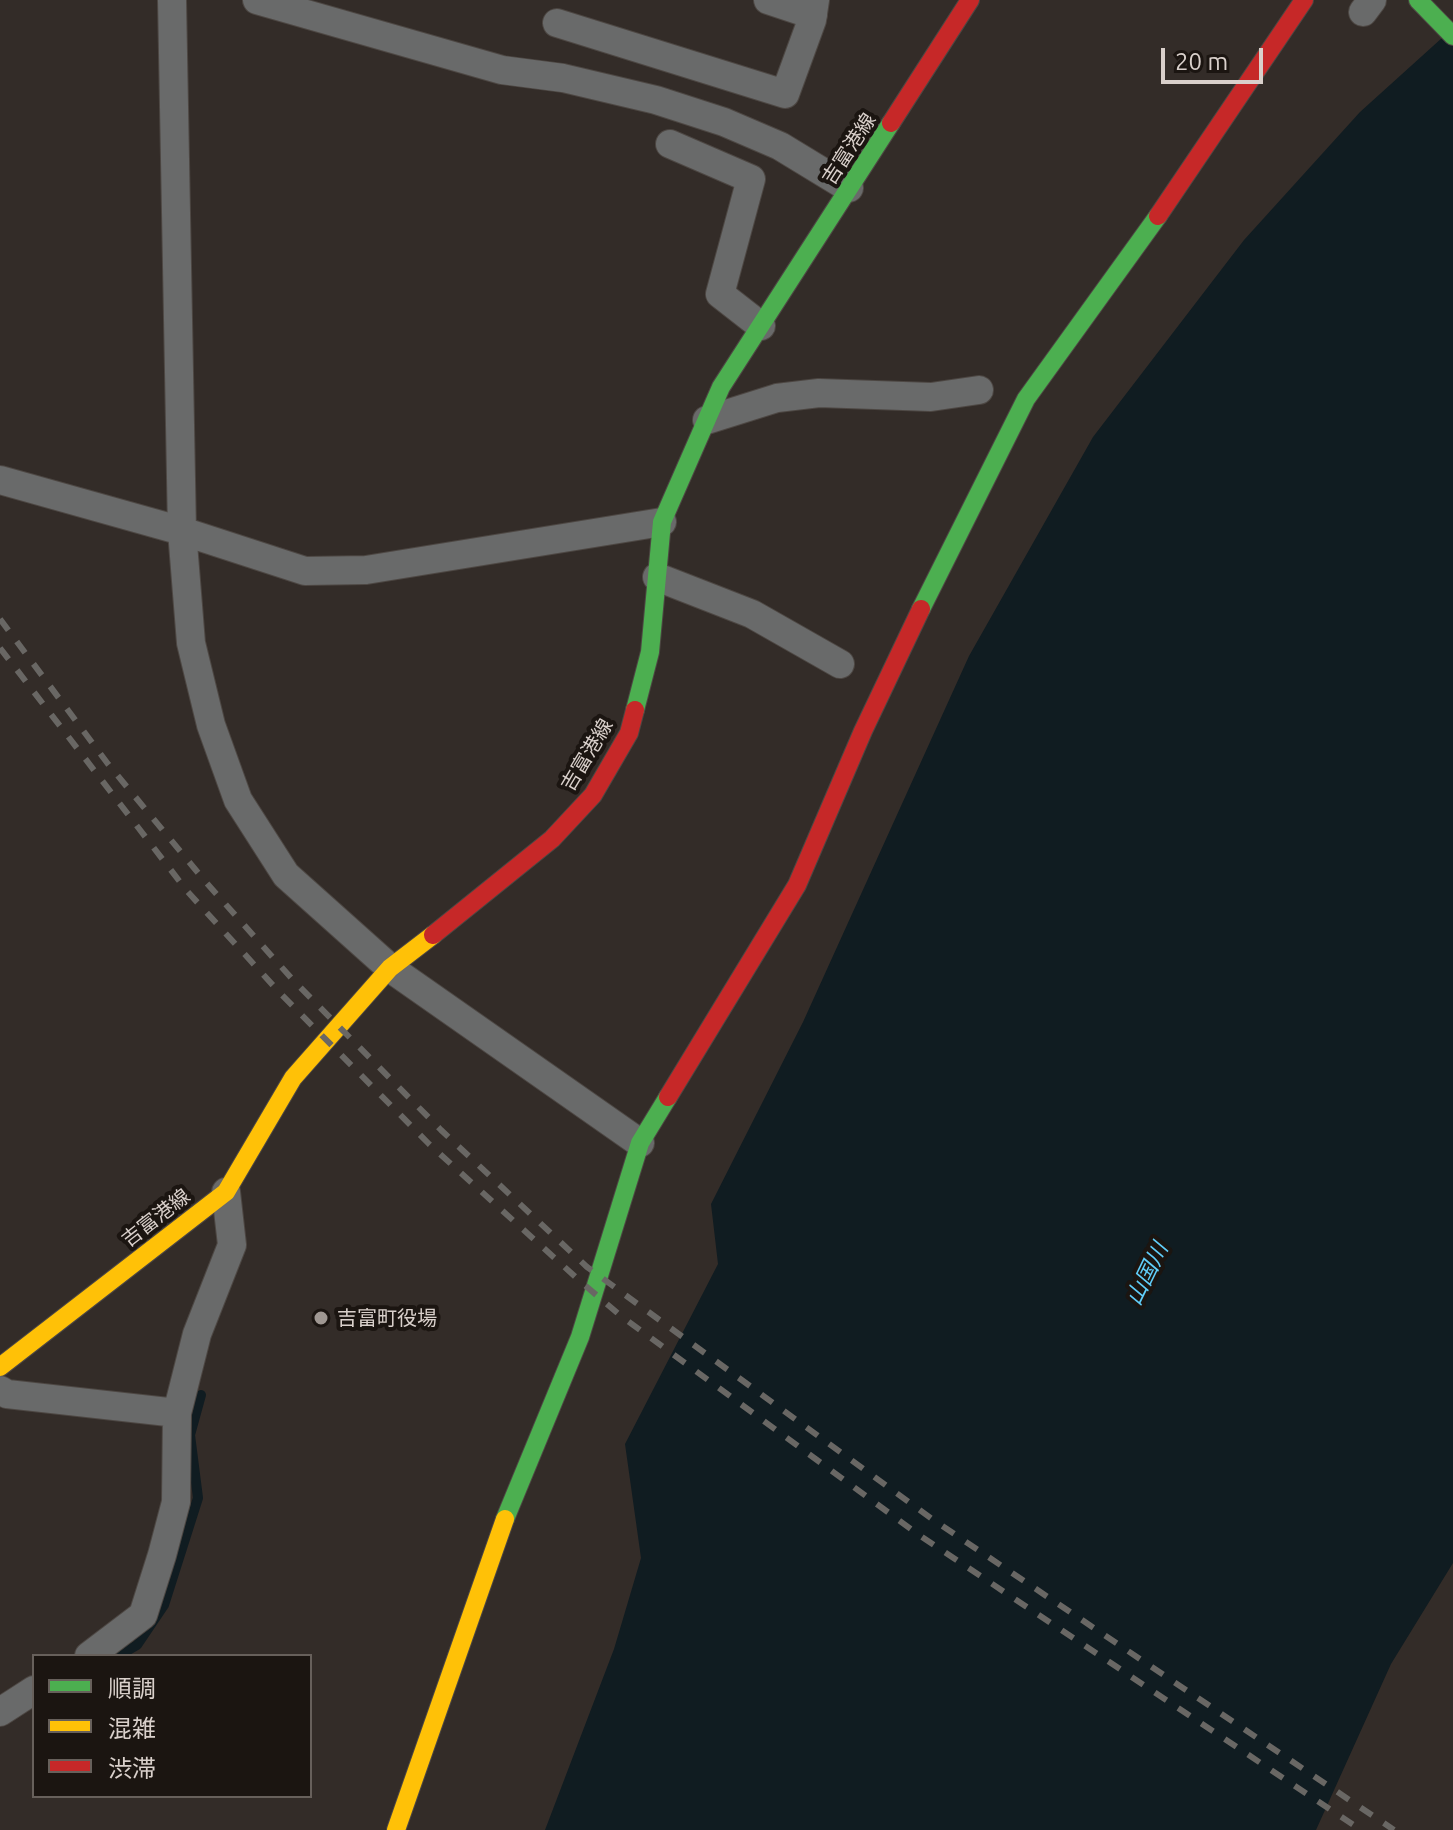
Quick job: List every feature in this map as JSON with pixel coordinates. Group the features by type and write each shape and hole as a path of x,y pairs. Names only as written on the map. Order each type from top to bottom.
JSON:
{"street":[{"path":"172,0 182,531 191,643 211,725 238,800 286,875 390,968 640,1143"},
{"path":"257,0 502,70 563,78 656,100 724,122 780,146 849,188"},
{"path":"557,23 785,94 814,7 768,0"},
{"name":"吉富港線","path":"0,1367 226,1192 293,1078 390,968 487,895 552,839 593,795 629,733 650,652 662,522 721,387 970,0"},
{"path":"396,1830 503,1525 580,1337 640,1143 797,885 863,731 1026,399 1180,186 1304,0"},
{"path":"1418,0 1453,36"},
{"path":"670,144 751,179 720,294 761,326"},
{"path":"707,420 777,398 819,393 931,397 979,390"},
{"path":"0,455 6,482 182,531 305,571 366,570 662,522"},
{"path":"657,577 752,614 840,664"},
{"path":"92,1654 143,1615 176,1502 177,1413 197,1334 232,1245 226,1192"},
{"path":"0,1390 7,1394 177,1413"},
{"path":"0,1712 32,1691"}],"water":[{"name":"山国川","path":"1453,28 1453,1563 1391,1664 1316,1830 545,1830 614,1649 641,1558 625,1444 718,1264 711,1204 803,1022 969,656 1093,437 1244,240 1360,112"}],"waterway":[{"path":"121,1654 137,1645 164,1605 198,1498 190,1435 201,1395"}],"railway":[{"path":"0,619 108,764 204,880 293,980 441,1130 587,1267 932,1519 1394,1830"},
{"path":"0,648 187,891 280,993 429,1144 581,1282 621,1316 919,1535 1361,1830"}],"traffic: fast":[{"path":"1418,0 1453,36"},
{"path":"635,710 650,652 662,522 721,387 891,123"},
{"path":"921,609 1026,399 1158,216"},
{"path":"505,1519 580,1337 640,1143 668,1097"}],"traffic: slow":[{"path":"0,1367 226,1192 293,1078 390,968 433,935"},
{"path":"396,1830 505,1519"}],"traffic: jam":[{"path":"891,123 970,0"},
{"path":"1158,216 1304,0"},
{"path":"668,1097 797,885 863,731 921,609"},
{"path":"433,935 552,839 593,795 629,733 635,710"}],"place":[{"name":"吉富町役場","path":"321,1318"}]}
